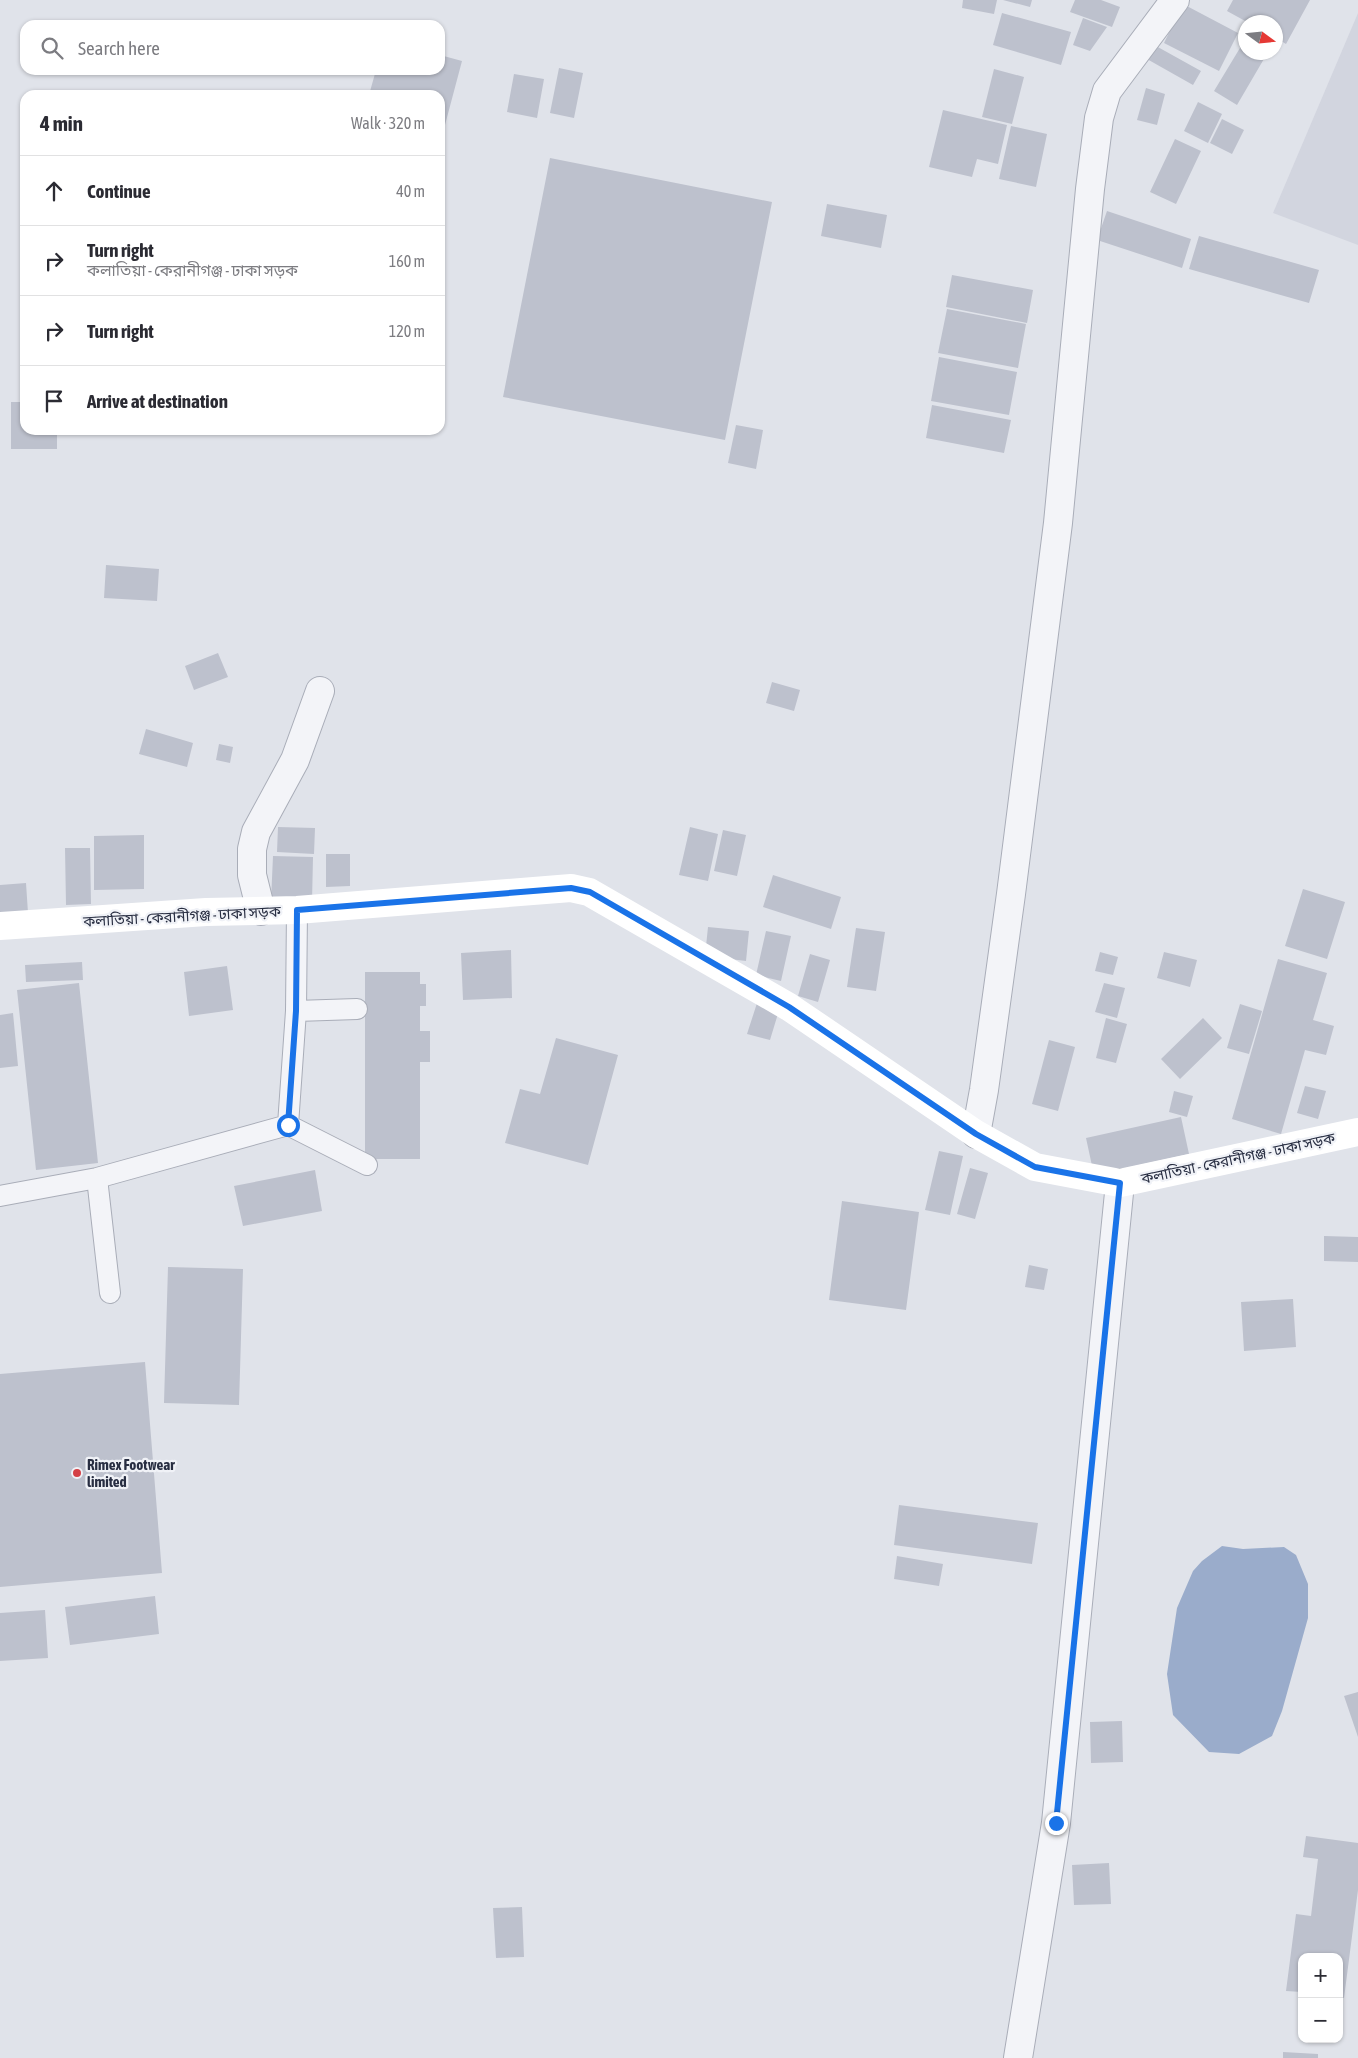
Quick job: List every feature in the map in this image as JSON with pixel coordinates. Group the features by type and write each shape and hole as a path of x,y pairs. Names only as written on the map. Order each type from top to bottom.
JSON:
{"main road":[{"name":"কলাতিয়া - কেরানীগঞ্জ - ঢাকা সড়ক","path":"0,926 206,912 297,910 571,888 590,892 789,1007 976,1134 1035,1167 1120,1183 1358,1132"}],"street":[{"path":"976,1134 984,1090 1011,894 1058,523 1090,189 1099,118 1107,91 1175,0"},
{"path":"261,911 252,875 252,849 256,832 295,760 320,691"},
{"path":"1018,2058 1056,1823 1120,1183"}],"lane":[{"path":"288,1125 296,1011 297,910"},
{"path":"296,1011 357,1009"},
{"path":"0,1196 97,1178 288,1125 368,1165"},
{"path":"97,1178 110,1293"}],"shaded area":[{"path":"1358,13 1358,245 1273,213"}],"water":[{"path":"1222,1546 1243,1549 1284,1547 1296,1555 1308,1584 1308,1618 1282,1711 1272,1736 1239,1754 1209,1752 1173,1715 1167,1674 1177,1608 1193,1571 1202,1561"}],"building":[{"path":"963,0 997,0 994,14 962,8"},
{"path":"1003,0 1032,0 1030,7"},
{"path":"1075,0 1101,0 1120,7 1112,27 1070,12"},
{"path":"1233,0 1310,0 1286,44 1283,42 1283,15 1238,15 1238,17 1227,11"},
{"path":"1183,4 1238,33 1219,71 1164,43"},
{"path":"1002,13 1071,32 1061,65 993,45"},
{"path":"1083,18 1107,27 1090,51 1073,45"},
{"path":"1138,36 1201,71 1193,85 1131,50"},
{"path":"1238,51 1238,60 1263,60 1237,105 1214,91"},
{"path":"445,56 462,61 445,125 445,90 370,90 375,75 445,75"},
{"path":"559,68 583,73 574,118 550,113"},
{"path":"994,69 1024,77 1012,124 982,117"},
{"path":"514,74 544,79 537,118 507,112"},
{"path":"1146,88 1165,94 1157,125 1137,120"},
{"path":"1198,102 1222,114 1208,143 1184,131"},
{"path":"943,110 1007,125 998,164 977,159 972,177 929,167"},
{"path":"1222,119 1244,130 1232,154 1210,143"},
{"path":"1011,126 1047,134 1036,187 999,179"},
{"path":"1175,139 1201,151 1176,204 1150,192"},
{"path":"550,158 772,202 725,440 503,397"},
{"path":"827,204 887,215 881,248 821,236"},
{"path":"1107,211 1191,239 1182,268 1097,240"},
{"path":"1199,236 1319,270 1309,303 1189,269"},
{"path":"952,275 1033,290 1027,323 946,307"},
{"path":"947,309 1026,324 1018,368 938,353"},
{"path":"939,357 1017,372 1009,415 931,401"},
{"path":"11,402 20,402 20,435 57,435 57,449 11,449"},
{"path":"932,405 1011,420 1004,453 926,438"},
{"path":"736,425 763,430 756,469 728,463"},
{"path":"106,565 159,569 157,601 104,598"},
{"path":"218,653 228,677 194,690 185,666"},
{"path":"772,682 800,690 794,711 766,703"},
{"path":"146,729 193,743 187,767 139,754"},
{"path":"219,744 233,747 230,763 216,760"},
{"path":"278,827 315,828 314,854 277,852"},
{"path":"690,827 718,834 708,881 679,875"},
{"path":"723,830 746,835 737,876 714,871"},
{"path":"144,835 144,889 94,890 94,836"},
{"path":"65,848 90,848 91,904 66,905"},
{"path":"326,854 350,854 350,886 326,887"},
{"path":"273,856 313,857 312,902 271,901"},
{"path":"773,875 841,897 831,929 763,907"},
{"path":"26,883 28,913 0,914 0,885"},
{"path":"1303,889 1345,902 1327,959 1285,946"},
{"path":"708,927 749,931 746,961 705,956"},
{"path":"856,928 885,932 876,991 847,987"},
{"path":"766,931 791,936 781,981 756,975"},
{"path":"511,950 512,998 463,1000 461,953"},
{"path":"1100,952 1118,957 1113,975 1095,971"},
{"path":"1164,952 1197,960 1190,987 1157,978"},
{"path":"810,954 830,960 818,1002 798,996"},
{"path":"1278,959 1327,973 1313,1020 1334,1026 1326,1055 1305,1050 1281,1134 1232,1119"},
{"path":"82,962 83,980 26,982 25,965"},
{"path":"227,966 233,1010 189,1016 184,972"},
{"path":"365,972 420,972 420,984 426,984 426,1006 420,1006 420,1031 430,1031 430,1062 420,1062 420,1159 365,1159"},
{"path":"79,983 98,1163 36,1170 17,990"},
{"path":"1104,983 1125,988 1117,1018 1095,1012"},
{"path":"758,1000 780,1007 770,1040 747,1034"},
{"path":"1240,1004 1262,1011 1249,1054 1227,1048"},
{"path":"13,1013 18,1066 0,1068 0,1015"},
{"path":"1106,1018 1127,1024 1116,1063 1096,1058"},
{"path":"1203,1018 1222,1038 1180,1079 1161,1059"},
{"path":"556,1038 618,1055 588,1165 505,1143 520,1089 540,1094"},
{"path":"1049,1040 1075,1047 1058,1111 1032,1104"},
{"path":"1305,1086 1326,1091 1318,1119 1297,1113"},
{"path":"1174,1091 1193,1096 1187,1117 1169,1112"},
{"path":"1181,1117 1189,1154 1094,1175 1086,1138"},
{"path":"939,1151 963,1156 950,1215 925,1210"},
{"path":"970,1168 988,1173 975,1219 957,1214"},
{"path":"315,1170 322,1211 243,1226 234,1186"},
{"path":"842,1201 919,1212 906,1310 829,1300"},
{"path":"1324,1236 1358,1237 1358,1262 1324,1261"},
{"path":"1029,1265 1048,1269 1044,1290 1025,1287"},
{"path":"168,1267 243,1269 239,1405 164,1403"},
{"path":"1293,1299 1296,1347 1244,1351 1241,1302"},
{"name":"Rimex Footwear limited","path":"145,1362 162,1573 0,1587 0,1374"},
{"path":"899,1505 1038,1523 1032,1564 894,1545"},
{"path":"897,1556 943,1564 939,1586 894,1579"},
{"path":"155,1596 159,1634 70,1645 65,1607"},
{"path":"45,1610 48,1658 0,1661 0,1613"},
{"path":"1358,1692 1358,1737 1344,1696"},
{"path":"1122,1721 1123,1762 1091,1763 1090,1722"},
{"path":"1306,1836 1358,1843 1358,1890 1344,1998 1343,1953 1298,1953 1298,1992 1286,1991 1296,1914 1311,1916 1318,1859 1303,1857"},
{"path":"1109,1863 1111,1904 1074,1905 1072,1865"},
{"path":"522,1907 524,1957 496,1958 493,1908"},
{"path":"1283,2052 1318,2054 1318,2058 1283,2058"}],"place":[{"name":"Rimex Footwear limited","path":"77,1473"}],"route":[{"path":"288,1125 296,1011 297,910 571,888 590,892 789,1007 976,1134 1035,1167 1120,1183 1056,1823"}]}
